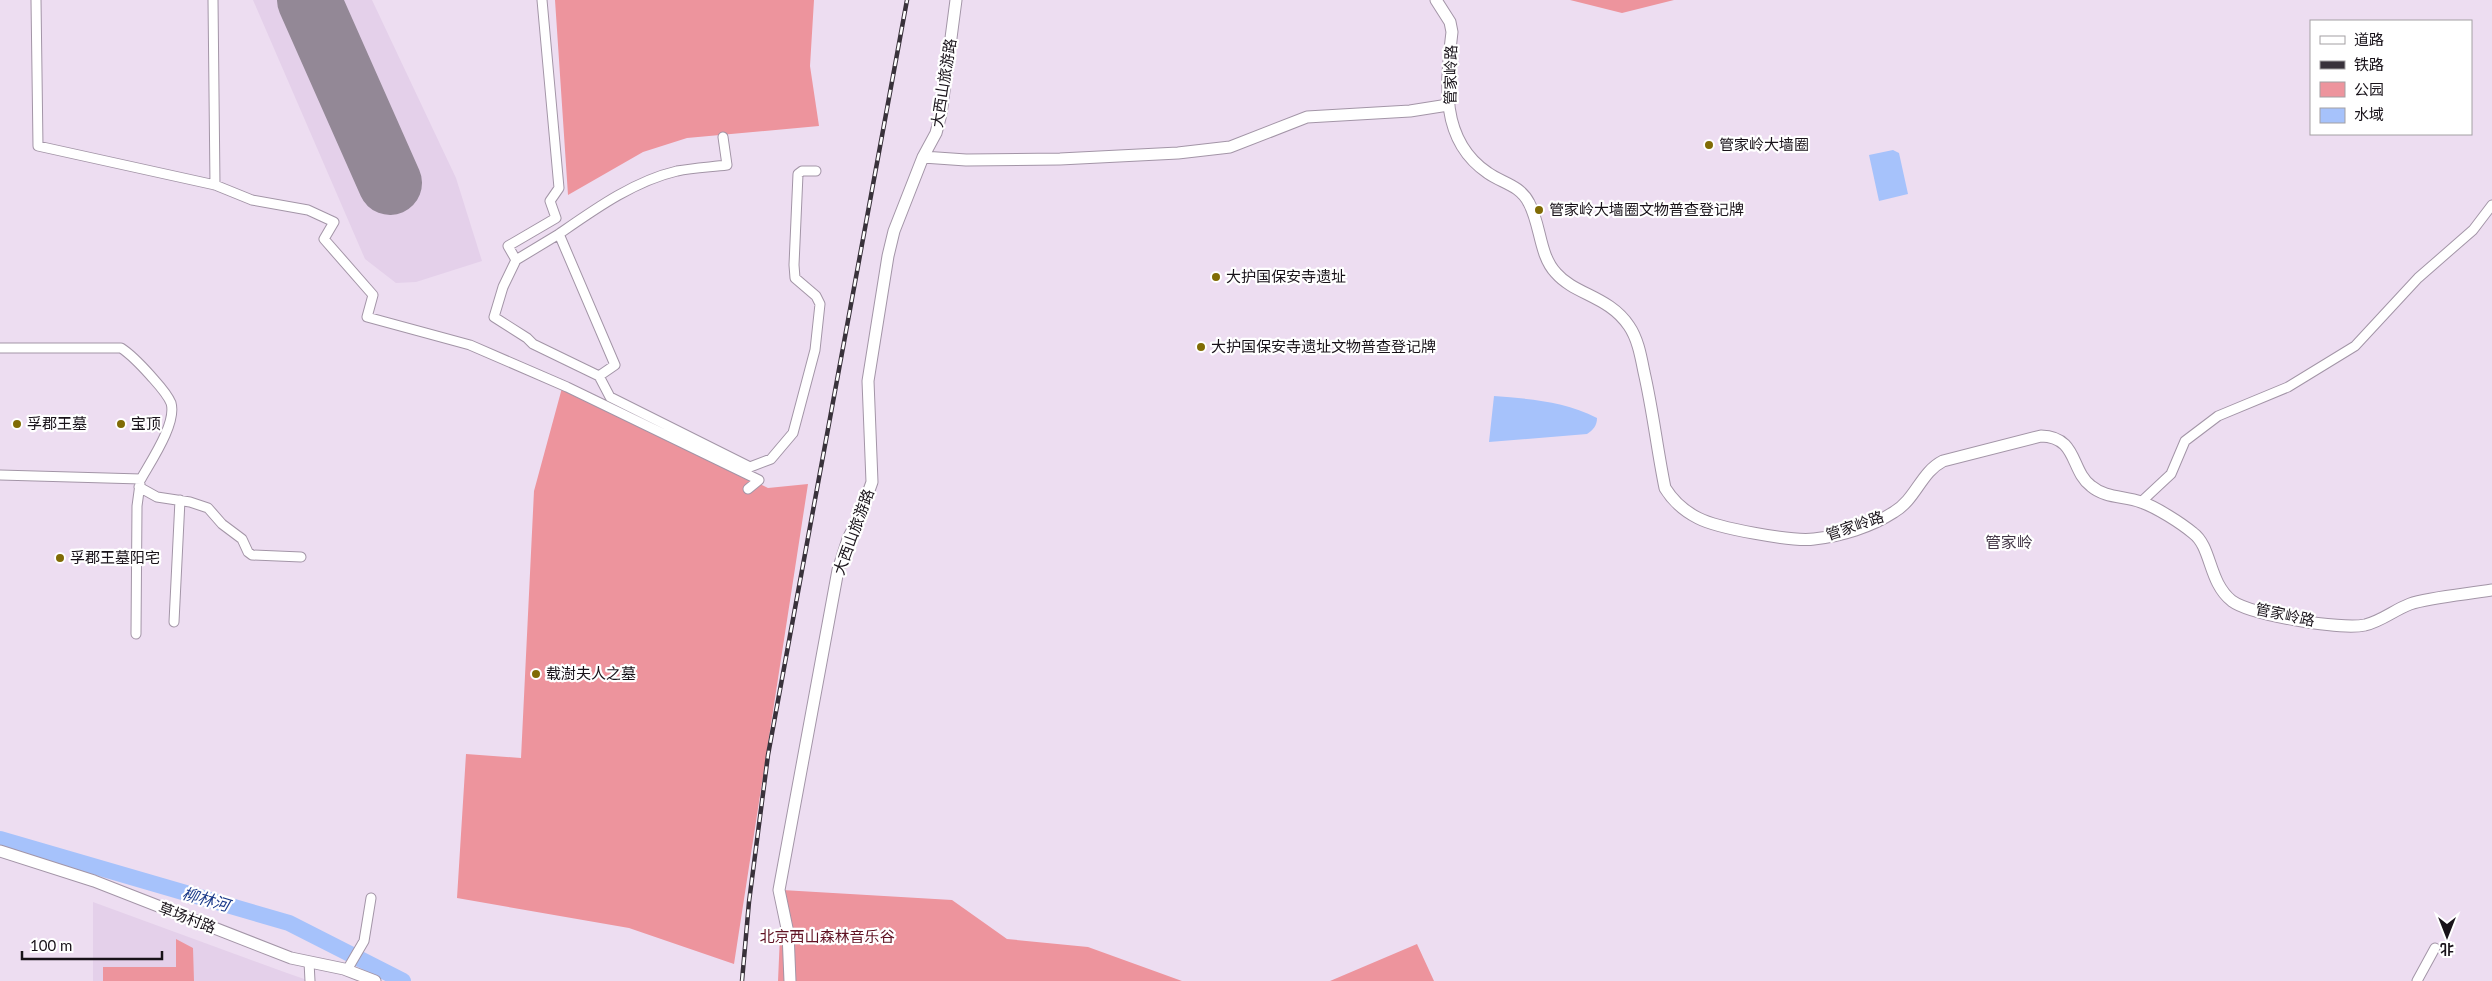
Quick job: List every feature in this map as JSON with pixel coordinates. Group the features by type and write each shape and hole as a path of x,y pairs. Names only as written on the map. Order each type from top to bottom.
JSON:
{"street":[{"path":"36,0 38,146 215,185 252,200 308,210 334,222 324,239 373,295 367,317 470,346 567,387 759,480 748,489"},
{"path":"213,0 215,185"},
{"path":"516,260 508,246 556,218 550,201 559,188 542,0"},
{"name":"大西山旅游路","path":"790,981 788,934 779,890 838,570 848,539 861,513 872,482 868,381 888,256 894,231 923,157 936,133 941,114 956,0"},
{"name":"管家岭路","path":"1436,0 1450,22 1452,32 1448,105 1457,138 1472,162 1490,174 1513,185 1529,202 1549,262 1557,274 1602,300 1629,326 1635,337 1642,364 1654,418 1665,488 1672,499 1699,519 1792,540 1813,540 1835,536 1871,524 1895,512 1909,500 1934,465 1943,461 2041,436 2048,436 2063,442 2073,454 2089,485 2100,492 2141,502 2195,534 2204,550 2214,578 2225,594 2234,602 2276,616 2352,627 2385,618 2410,604 2492,590"},
{"path":"923,157 976,160 1178,153 1230,147 1307,117 1410,110 1448,105"},
{"path":"723,138 727,165 677,171 640,185 601,205 559,234 516,260 503,287 494,317 527,338 533,344 599,376 610,396 750,467 771,459 793,433 815,350 820,304 816,296 795,278 794,265 798,174 802,171 816,171"},
{"path":"2141,502 2171,474 2185,441 2218,416 2288,387 2355,346 2418,278 2473,230 2492,205"},
{"path":"559,234 615,365 599,376"},
{"path":"0,348 121,348 130,354 159,384 171,403 172,415 168,428 140,483 136,634"},
{"path":"0,475 140,483 151,495 180,500 208,508 222,524 242,539 252,555 301,557"},
{"path":"174,622 180,500"},
{"name":"草场村路","path":"0,851 94,881 291,958 348,967 375,981"},
{"path":"348,967 364,941 372,898"},
{"path":"2417,981 2435,948"},
{"path":"309,962 310,981"}],"shaded area":[{"path":"253,0 372,0 456,178 482,261 416,282 396,283 365,259"},
{"path":"93,902 287,973 310,981 93,981"}],"green space":[{"path":"555,0 814,0 810,66 819,126 687,138 643,152 568,195"},
{"path":"1570,0 1674,0 1622,13"},
{"path":"562,388 768,488 808,484 734,964 629,928 457,898 466,754 521,758 534,491"},
{"name":"北京西山森林音乐谷","path":"782,890 952,900 1007,939 1088,947 1182,981 778,981"},
{"path":"176,939 193,948 194,981 103,981 103,967 176,967"},
{"path":"1417,944 1434,981 1330,981"}],"water":[{"path":"1893,150 1899,153 1908,194 1879,201 1869,155"},
{"path":"1494,396 1559,404 1597,418 1596,423 1587,434 1489,442"}],"waterway":[{"name":"柳林河","path":"0,839 289,923 403,981"}],"runway":[{"path":"309,0 390,183"}],"railway":[{"path":"742,981 749,902 768,755 907,0"}],"place":[{"name":"管家岭大墙圈","path":"1709,145"},
{"name":"管家岭大墙圈文物普查登记牌","path":"1539,210"},
{"name":"大护国保安寺遗址","path":"1216,277"},
{"name":"大护国保安寺遗址文物普查登记牌","path":"1201,347"},
{"name":"孚郡王墓","path":"17,424"},
{"name":"宝顶","path":"121,424"},
{"name":"孚郡王墓阳宅","path":"60,558"},
{"name":"载澍夫人之墓","path":"536,674"}],"district":[{"name":"管家岭","path":"2009,542"}]}
